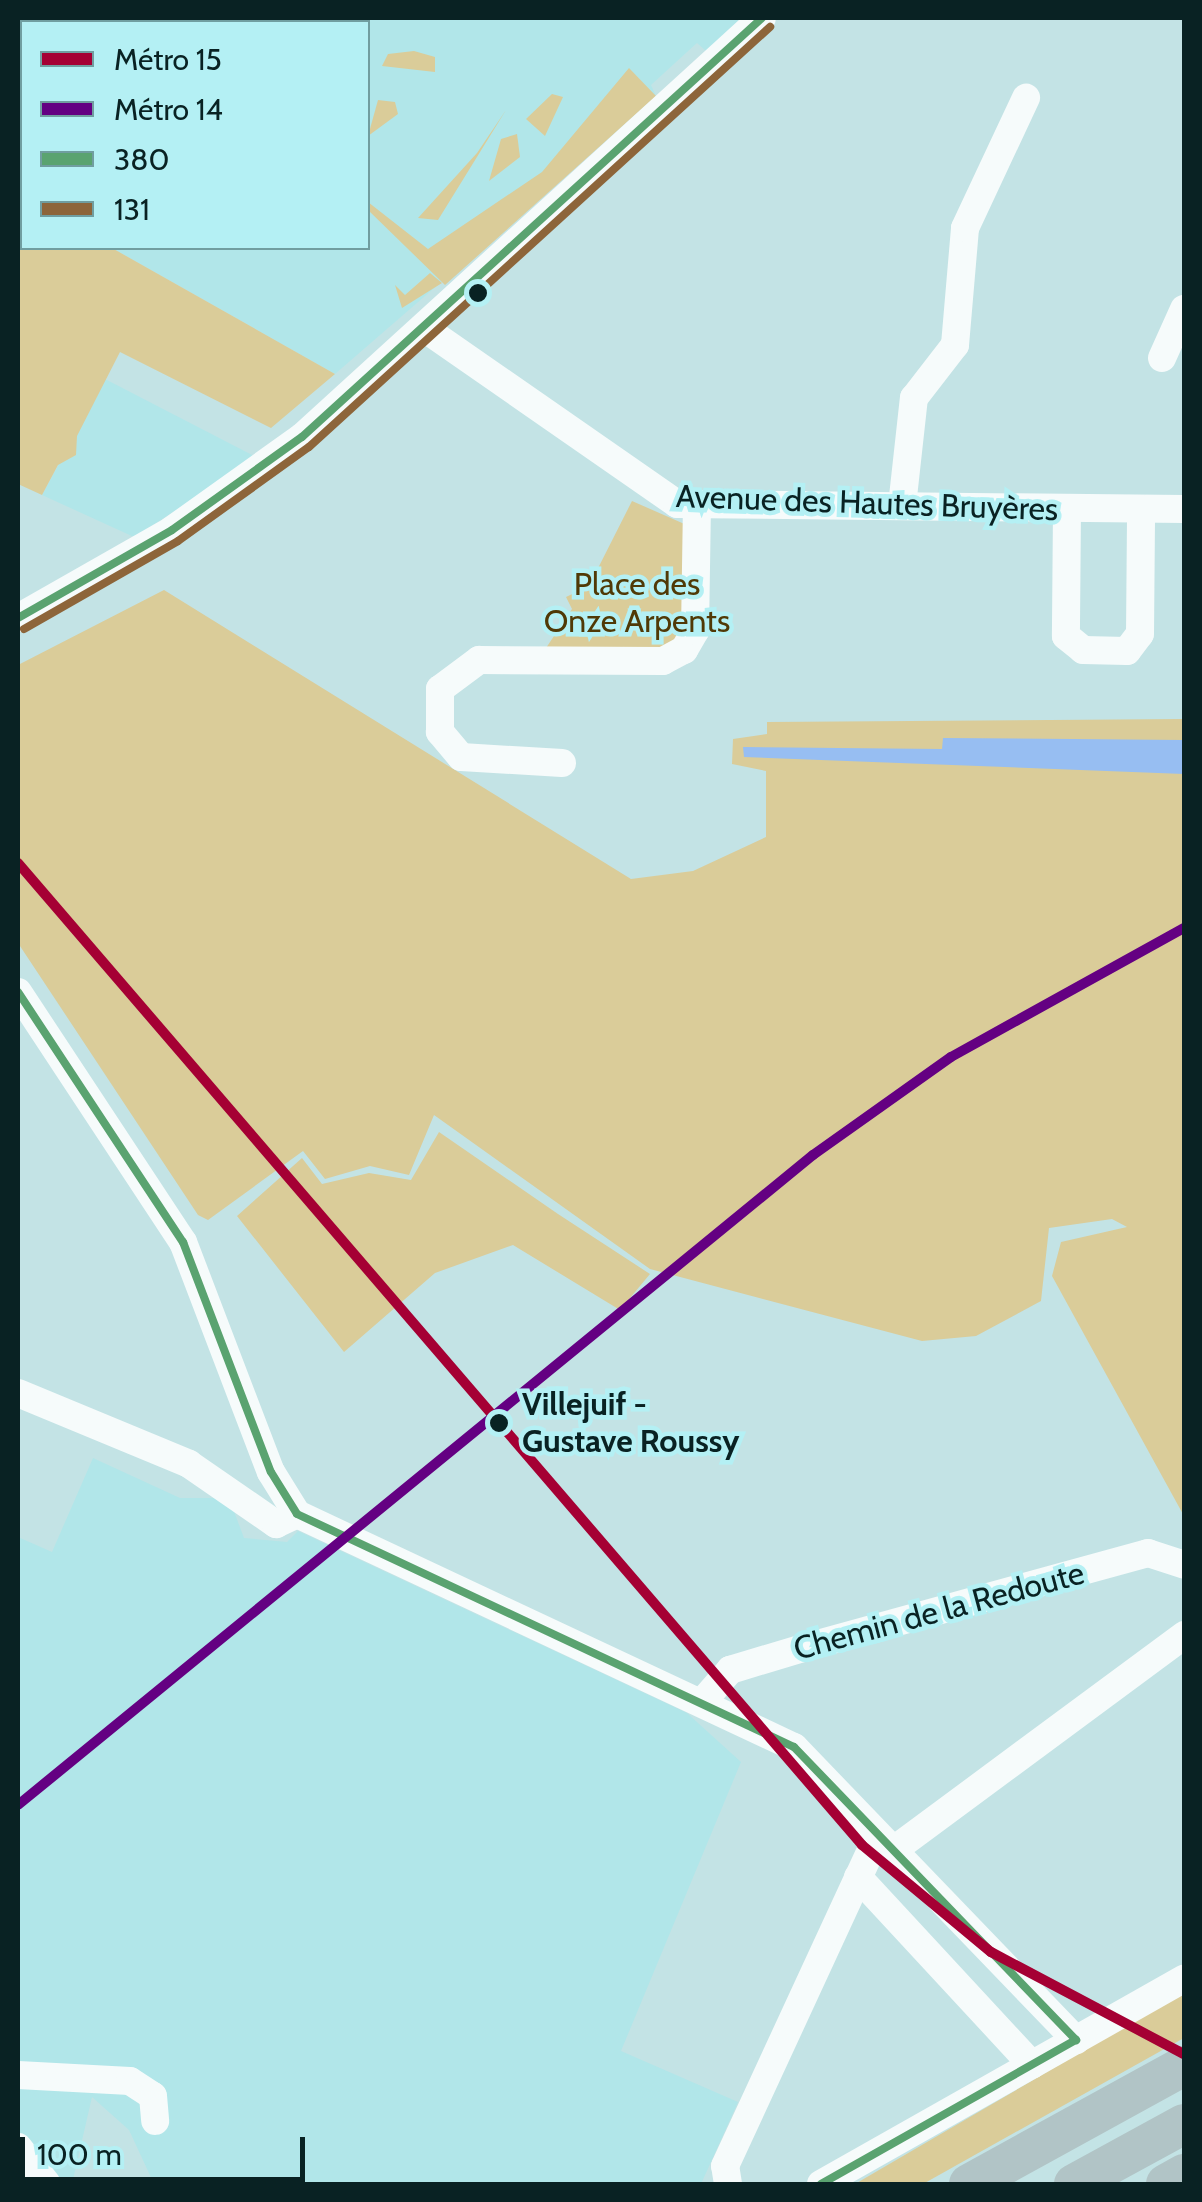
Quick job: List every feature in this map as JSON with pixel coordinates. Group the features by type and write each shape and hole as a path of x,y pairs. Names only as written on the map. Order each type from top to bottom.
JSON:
{"highway":[{"path":"969,2184 1184,2066"},
{"path":"1074,2184 1184,2124"},
{"path":"1166,2184 1184,2174"}],"street":[{"path":"18,618 255,473 424,328 762,18"},
{"path":"902,506 914,398 955,345 965,228 1026,98"},
{"path":"1162,358 1184,309"},
{"name":"Avenue des Hautes Bruyères","path":"424,328 662,498 697,505 1184,509"},
{"path":"562,763 478,764 448,746 436,719 440,689 480,660 662,661 684,650 695,631 697,505"},
{"path":"1067,509 1066,636 1083,650 1127,651 1140,634 1141,510"},
{"path":"18,992 182,1242 271,1472 297,1514 704,1700 794,1748 1076,2040"},
{"path":"18,1393 189,1464 248,1501 276,1524 297,1514"},
{"name":"Chemin de la Redoute","path":"704,1700 730,1670 803,1648 1148,1553 1184,1564"},
{"path":"728,2184 725,2166 858,1877 884,1844 1184,1635"},
{"path":"858,1877 1032,2065"},
{"path":"820,2184 1184,1980"},
{"path":"18,2075 130,2080 153,2096 155,2121"},
{"path":"18,2147 46,2184"}],"shaded area":[{"path":"18,18 741,18 706,51 697,43 651,85 656,96 335,374 116,250 370,250 370,20 20,20 20,108"},
{"path":"105,379 258,458 134,537 42,495"},
{"path":"93,1458 180,1498 229,1498 244,1538 287,1542 298,1531 687,1713 741,1762 621,2051 738,2102 701,2184 154,2184 129,2130 92,2097 72,2184 18,2184 18,1537 52,1552"}],"green space":[{"path":"414,51 435,57 435,72 382,66 388,54"},
{"path":"629,68 656,96 445,285 370,212 370,204 428,249 542,172"},
{"path":"552,94 563,97 545,136 526,119"},
{"path":"378,100 395,102 398,114 370,135"},
{"path":"506,110 438,220 418,218 477,153"},
{"path":"517,134 520,157 489,181 501,139"},
{"path":"18,194 20,250 116,250 335,374 271,428 120,352 77,436 76,455 58,465 42,495 18,484"},
{"path":"430,273 442,283 402,308 395,285 405,295"},
{"name":"Place des Onze Arpents","path":"632,501 689,526 686,632 672,650 544,651 572,609 566,597 589,586"},
{"path":"164,590 631,879 693,871 766,837 766,771 732,764 733,739 767,734 767,722 1184,719 1184,1516 1052,1276 1061,1242 1127,1227 1112,1219 1049,1228 1041,1301 976,1336 922,1341 650,1269 434,1115 409,1175 370,1166 325,1179 303,1151 208,1220 198,1215 18,943 18,665"},
{"path":"439,1132 650,1274 620,1310 513,1245 435,1273 344,1352 237,1216 302,1158 322,1184 369,1173 411,1180"},
{"path":"1184,1992 1184,2038 923,2184 855,2184"}],"water":[{"path":"943,738 1184,740 1184,774 744,757 743,747 942,749"}],"metro line":[{"name":"15","path":"18,863 862,1845 991,1952 1184,2054"},
{"name":"14","path":"18,1805 813,1155 951,1057 1184,928"}],"transit line":[{"name":"380","path":"18,618 172,530 302,437 762,18"},
{"name":"131","path":"24,629 178,541 309,447 770,27"},
{"name":"380","path":"18,992 183,1242 271,1472 297,1514"},
{"name":"380","path":"297,1514 794,1747 1076,2040"},
{"name":"380","path":"821,2184 1076,2040"}],"place":[{"name":"Villejuif - Gustave Roussy","path":"499,1423"}]}
